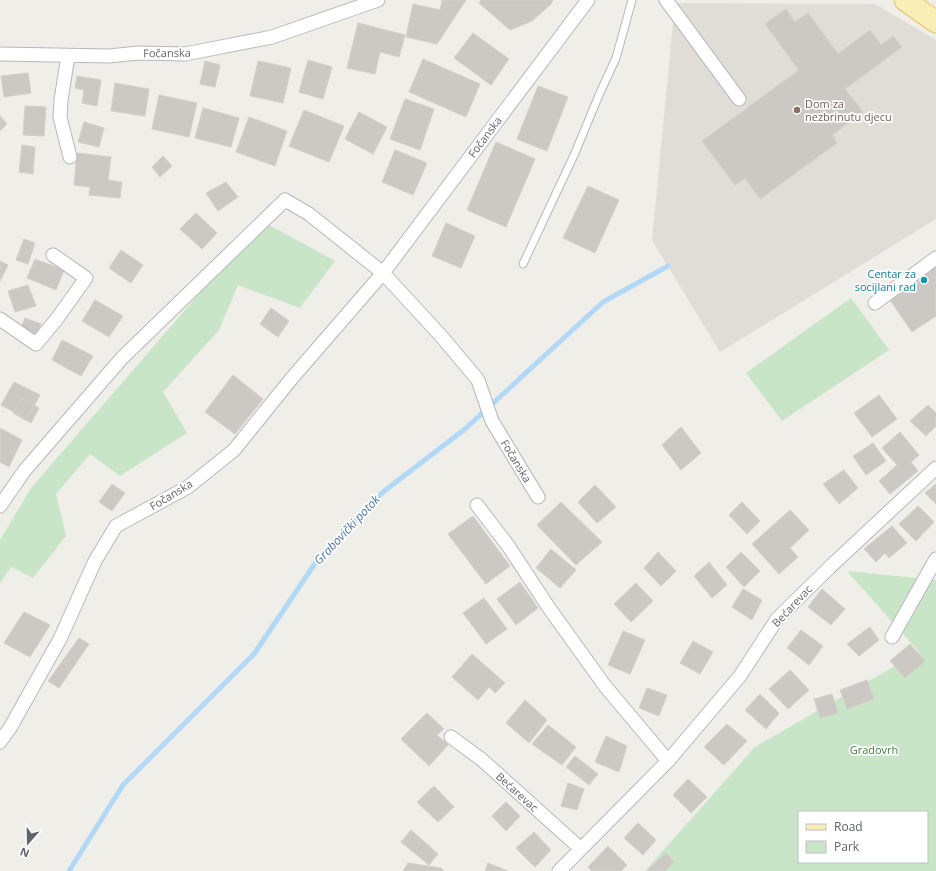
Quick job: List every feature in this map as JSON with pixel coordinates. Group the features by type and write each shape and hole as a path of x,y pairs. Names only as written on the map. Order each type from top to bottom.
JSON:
{"street":[{"name":"Fočanska","path":"0,54 108,56 138,53 185,54 272,37 378,0"},
{"name":"Fočanska","path":"0,742 10,728 60,639 95,560 116,526 188,487 234,450 292,378 383,273 588,0"},
{"path":"666,0 739,99"},
{"path":"68,56 61,100 60,117 70,157"},
{"name":"Fočanska","path":"0,506 25,470 122,358 285,200 309,214 383,273 446,342 478,380 492,421 538,497"},
{"path":"0,319 36,344 56,320 86,278 53,255"},
{"path":"875,303 936,258"},
{"name":"Bećarevac","path":"559,871 668,761 740,676 777,619 832,565 936,468"},
{"path":"476,505 509,547 549,608 605,686 668,761"},
{"path":"892,638 936,559"},
{"name":"Bećarevac","path":"452,737 481,759 581,849"}],"lane":[{"path":"524,264 575,153 599,94 616,58 632,0"}],"shaded area":[{"path":"675,3 875,4 936,40 936,219 720,352 652,240"}],"green space":[{"path":"262,221 335,261 300,308 238,285 219,330 163,392 187,433 120,476 90,454 56,494 66,536 33,578 11,567 0,583 0,540 31,488"},
{"path":"851,298 889,350 782,421 746,373"},
{"name":"Gradovrh","path":"847,571 936,580 936,871 645,871 755,747 919,652"}],"building":[{"path":"442,0 466,0 437,44 406,37 413,4 440,10"},
{"path":"481,0 553,0 551,4 532,21 510,30 479,3"},
{"path":"786,9 795,22 808,13 838,54 870,30 881,45 893,36 902,47 845,89 863,112 832,135 837,143 760,199 745,178 735,185 702,141 799,70 765,24"},
{"path":"358,23 405,35 399,57 380,52 375,74 347,68"},
{"path":"473,33 509,59 491,85 454,58"},
{"path":"423,59 480,84 466,117 409,92"},
{"path":"308,60 332,67 323,99 299,92"},
{"path":"205,61 220,65 215,87 200,84"},
{"path":"258,61 291,68 283,103 250,96"},
{"path":"28,73 31,93 4,97 1,76"},
{"path":"77,76 101,80 97,106 82,103 84,90 75,88"},
{"path":"115,83 149,89 145,116 111,111"},
{"path":"538,86 568,97 547,151 517,139"},
{"path":"159,95 197,103 189,137 152,129"},
{"path":"405,99 434,109 420,150 390,139"},
{"path":"25,106 46,107 44,136 23,135"},
{"path":"203,108 239,118 231,147 195,138"},
{"path":"304,110 344,126 329,162 289,146"},
{"path":"359,112 387,127 373,154 345,139"},
{"path":"0,116 7,124 0,131"},
{"path":"249,117 287,131 275,166 236,152"},
{"path":"84,122 104,128 99,147 78,142"},
{"path":"496,142 535,159 506,227 467,210"},
{"path":"22,145 35,147 33,174 19,172"},
{"path":"395,150 427,163 413,195 382,182"},
{"path":"77,153 111,157 108,180 122,182 120,198 89,195 90,187 74,185"},
{"path":"163,156 172,166 160,177 152,167"},
{"path":"226,182 238,197 218,211 206,193"},
{"path":"588,186 619,200 595,253 563,238"},
{"path":"196,213 217,233 202,249 180,229"},
{"path":"446,223 475,236 461,268 432,256"},
{"path":"24,239 35,243 28,264 16,260"},
{"path":"121,250 143,265 131,283 109,268"},
{"path":"35,259 64,270 56,290 27,278"},
{"path":"0,261 8,265 0,281"},
{"name":"Centar za socijlani rad","path":"936,262 936,316 912,332 888,297"},
{"path":"28,285 36,306 15,312 8,291"},
{"path":"95,300 123,316 109,337 82,321"},
{"path":"271,308 289,321 278,337 260,324"},
{"path":"25,318 41,324 37,334 21,328"},
{"path":"62,340 93,356 81,376 52,360"},
{"path":"233,375 263,399 235,434 205,412"},
{"path":"14,382 40,395 27,419 1,405"},
{"path":"879,395 897,419 872,437 854,413"},
{"path":"21,398 39,408 31,423 13,413"},
{"path":"928,405 936,413 936,426 926,436 910,421"},
{"path":"681,427 701,453 681,470 662,445"},
{"path":"0,428 22,440 9,467 0,462"},
{"path":"900,432 919,455 911,462 918,471 890,494 879,481 897,465 882,448"},
{"path":"873,443 886,461 866,475 853,456"},
{"path":"844,470 858,488 839,504 823,484"},
{"path":"112,484 125,493 112,511 99,502"},
{"path":"936,484 936,504 925,493"},
{"path":"595,485 616,507 597,523 578,502"},
{"path":"561,502 602,542 576,565 537,525"},
{"path":"742,502 760,521 747,534 729,515"},
{"path":"918,506 934,522 916,541 899,524"},
{"path":"790,510 809,530 790,548 798,557 779,574 752,544"},
{"path":"473,516 510,566 486,584 448,534"},
{"path":"892,526 907,543 889,558 885,553 876,562 864,549"},
{"path":"551,549 576,570 560,588 536,568"},
{"path":"658,552 676,571 661,586 644,568"},
{"path":"741,552 760,571 744,587 726,567"},
{"path":"709,562 727,585 712,598 694,576"},
{"path":"520,582 538,608 516,625 497,599"},
{"path":"636,583 653,601 631,622 614,604"},
{"path":"743,589 762,600 752,620 732,607"},
{"path":"822,589 845,609 831,625 808,607"},
{"path":"484,598 507,629 486,644 463,613"},
{"path":"24,612 50,625 30,657 4,643"},
{"path":"870,627 879,640 859,656 847,644"},
{"path":"801,630 823,646 809,665 787,648"},
{"path":"623,631 645,640 630,674 608,665"},
{"path":"79,638 89,644 59,688 48,681"},
{"path":"693,641 713,652 700,674 680,663"},
{"path":"910,644 925,661 905,678 890,661"},
{"path":"472,654 505,683 495,693 489,687 478,700 452,677"},
{"path":"790,670 809,690 788,709 769,689"},
{"path":"867,680 874,699 847,709 840,690"},
{"path":"647,688 667,695 659,716 639,708"},
{"path":"760,694 779,713 766,729 745,710"},
{"path":"832,694 838,713 820,718 814,699"},
{"path":"525,700 547,720 529,743 506,723"},
{"path":"427,713 444,729 437,735 448,745 429,766 401,739"},
{"path":"727,724 747,741 724,765 704,747"},
{"path":"548,725 576,747 562,765 532,744"},
{"path":"606,736 627,746 619,772 595,762"},
{"path":"575,756 598,774 589,785 566,767"},
{"path":"688,779 707,797 691,813 673,795"},
{"path":"568,783 584,789 577,810 561,806"},
{"path":"434,786 454,807 438,822 417,802"},
{"path":"506,802 520,816 506,831 492,816"},
{"path":"638,823 656,840 643,855 624,838"},
{"path":"411,830 438,854 429,865 401,842"},
{"path":"534,832 551,850 535,867 516,848"},
{"path":"608,846 627,865 621,871 592,871 588,867"},
{"path":"666,853 674,862 665,871 648,871 648,870"},
{"path":"408,863 441,868 444,871 403,871"},
{"path":"488,863 508,871 485,871"}],"waterway":[{"name":"Grabovički potok","path":"69,871 123,785 254,654 318,559 383,492 465,429 603,302 668,266"}],"place":[{"name":"Dom za nezbrinutu djecu","path":"797,110"},
{"name":"Centar za socijlani rad","path":"924,280"}]}
